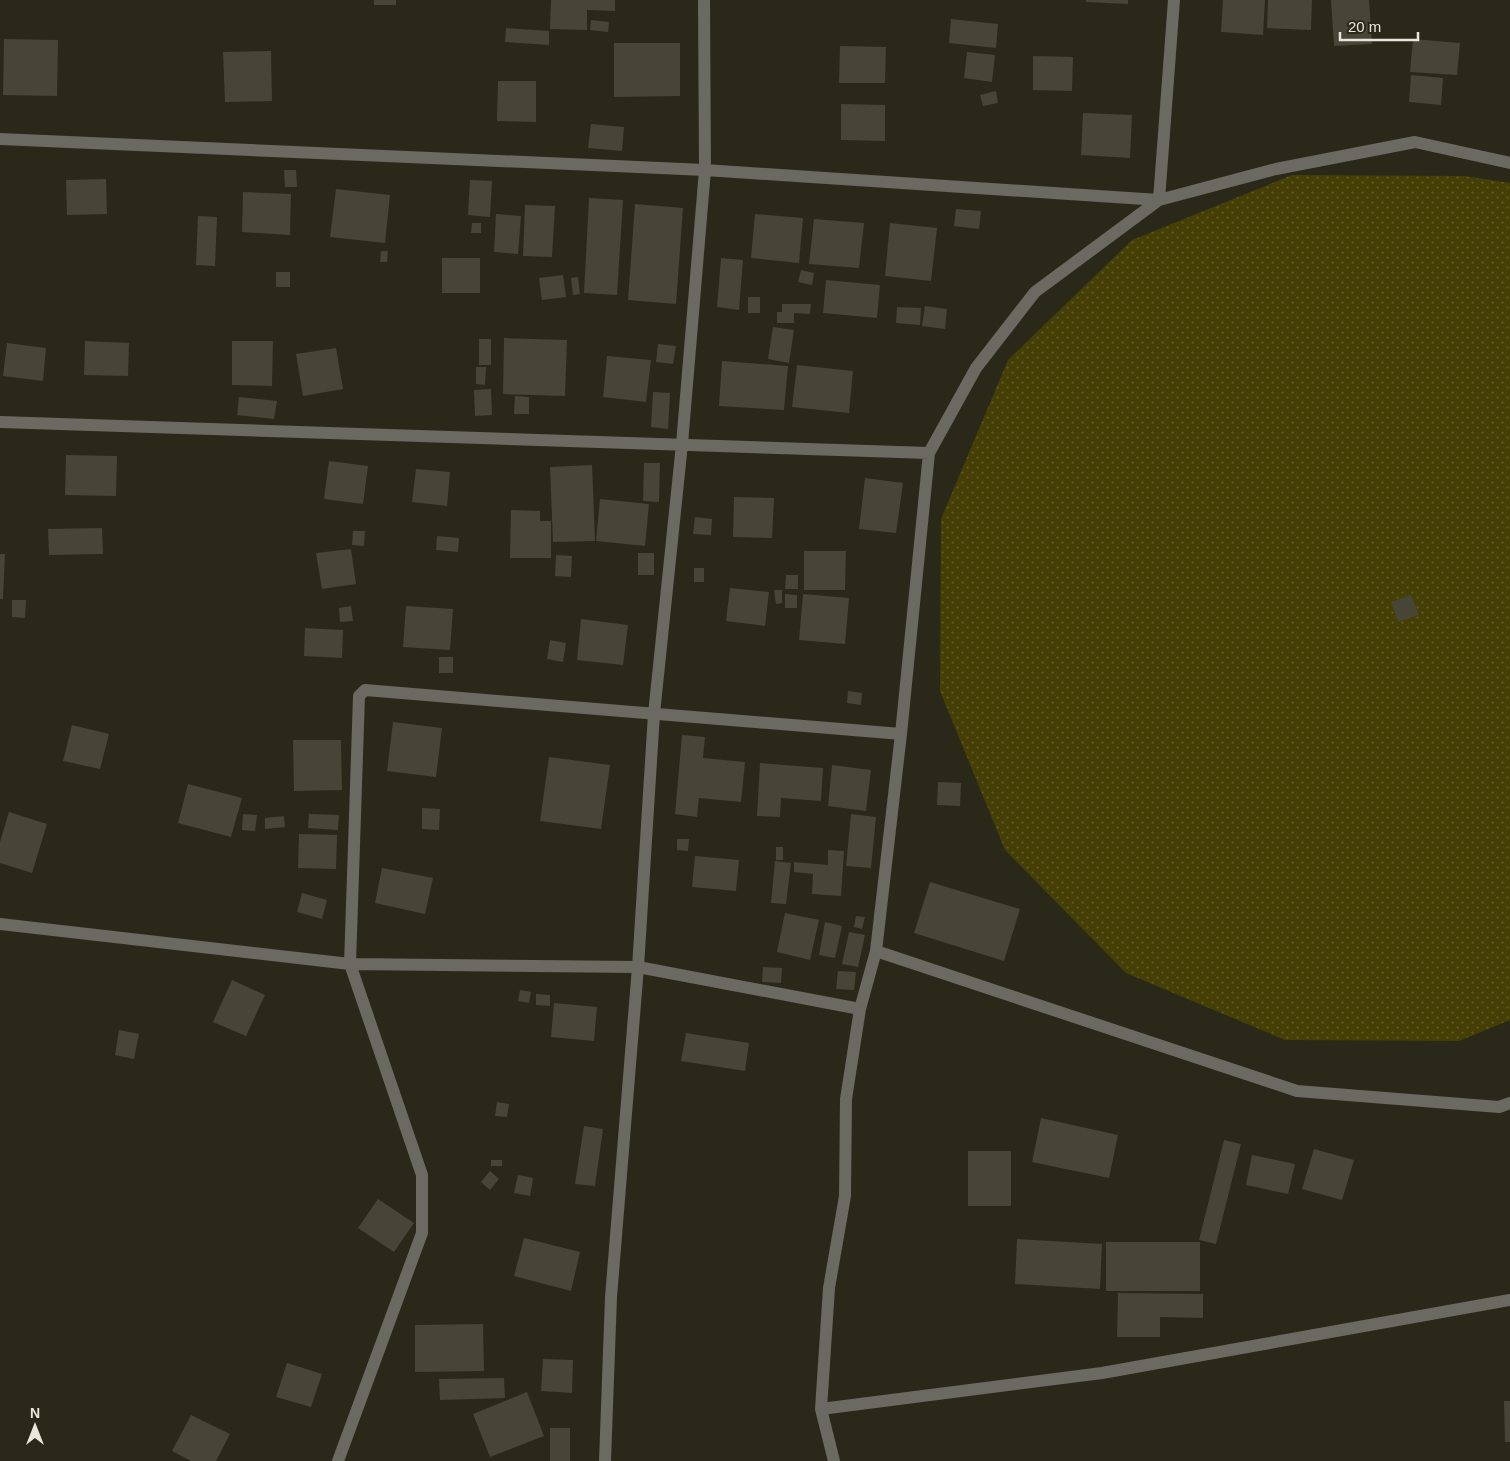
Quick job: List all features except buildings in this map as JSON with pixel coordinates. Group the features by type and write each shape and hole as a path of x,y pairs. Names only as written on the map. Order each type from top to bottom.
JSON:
{"street":[{"path":"605,1461 611,1297 638,967 654,714 682,444 705,170 704,0"},
{"path":"834,1461 821,1409 829,1288 845,1196 846,1099 860,1009 876,951 901,734 929,454 976,368 1036,292 1159,200 1174,0"},
{"path":"0,139 705,170 1159,200 1276,169 1415,142 1510,163"},
{"path":"0,422 929,454"},
{"path":"338,1461 422,1233 422,1175 350,964 359,696 361,692 375,690 901,734"},
{"path":"0,924 350,964 638,967 860,1009"},
{"path":"876,951 1297,1091 1498,1107 1510,1103"},
{"path":"821,1409 1102,1373 1510,1300"}],"shaded area":[{"path":"1292,175 1465,176 1510,183 1510,1020 1459,1041 1285,1040 1126,973 1005,850 940,691 941,519 1008,360 1132,240"}]}
